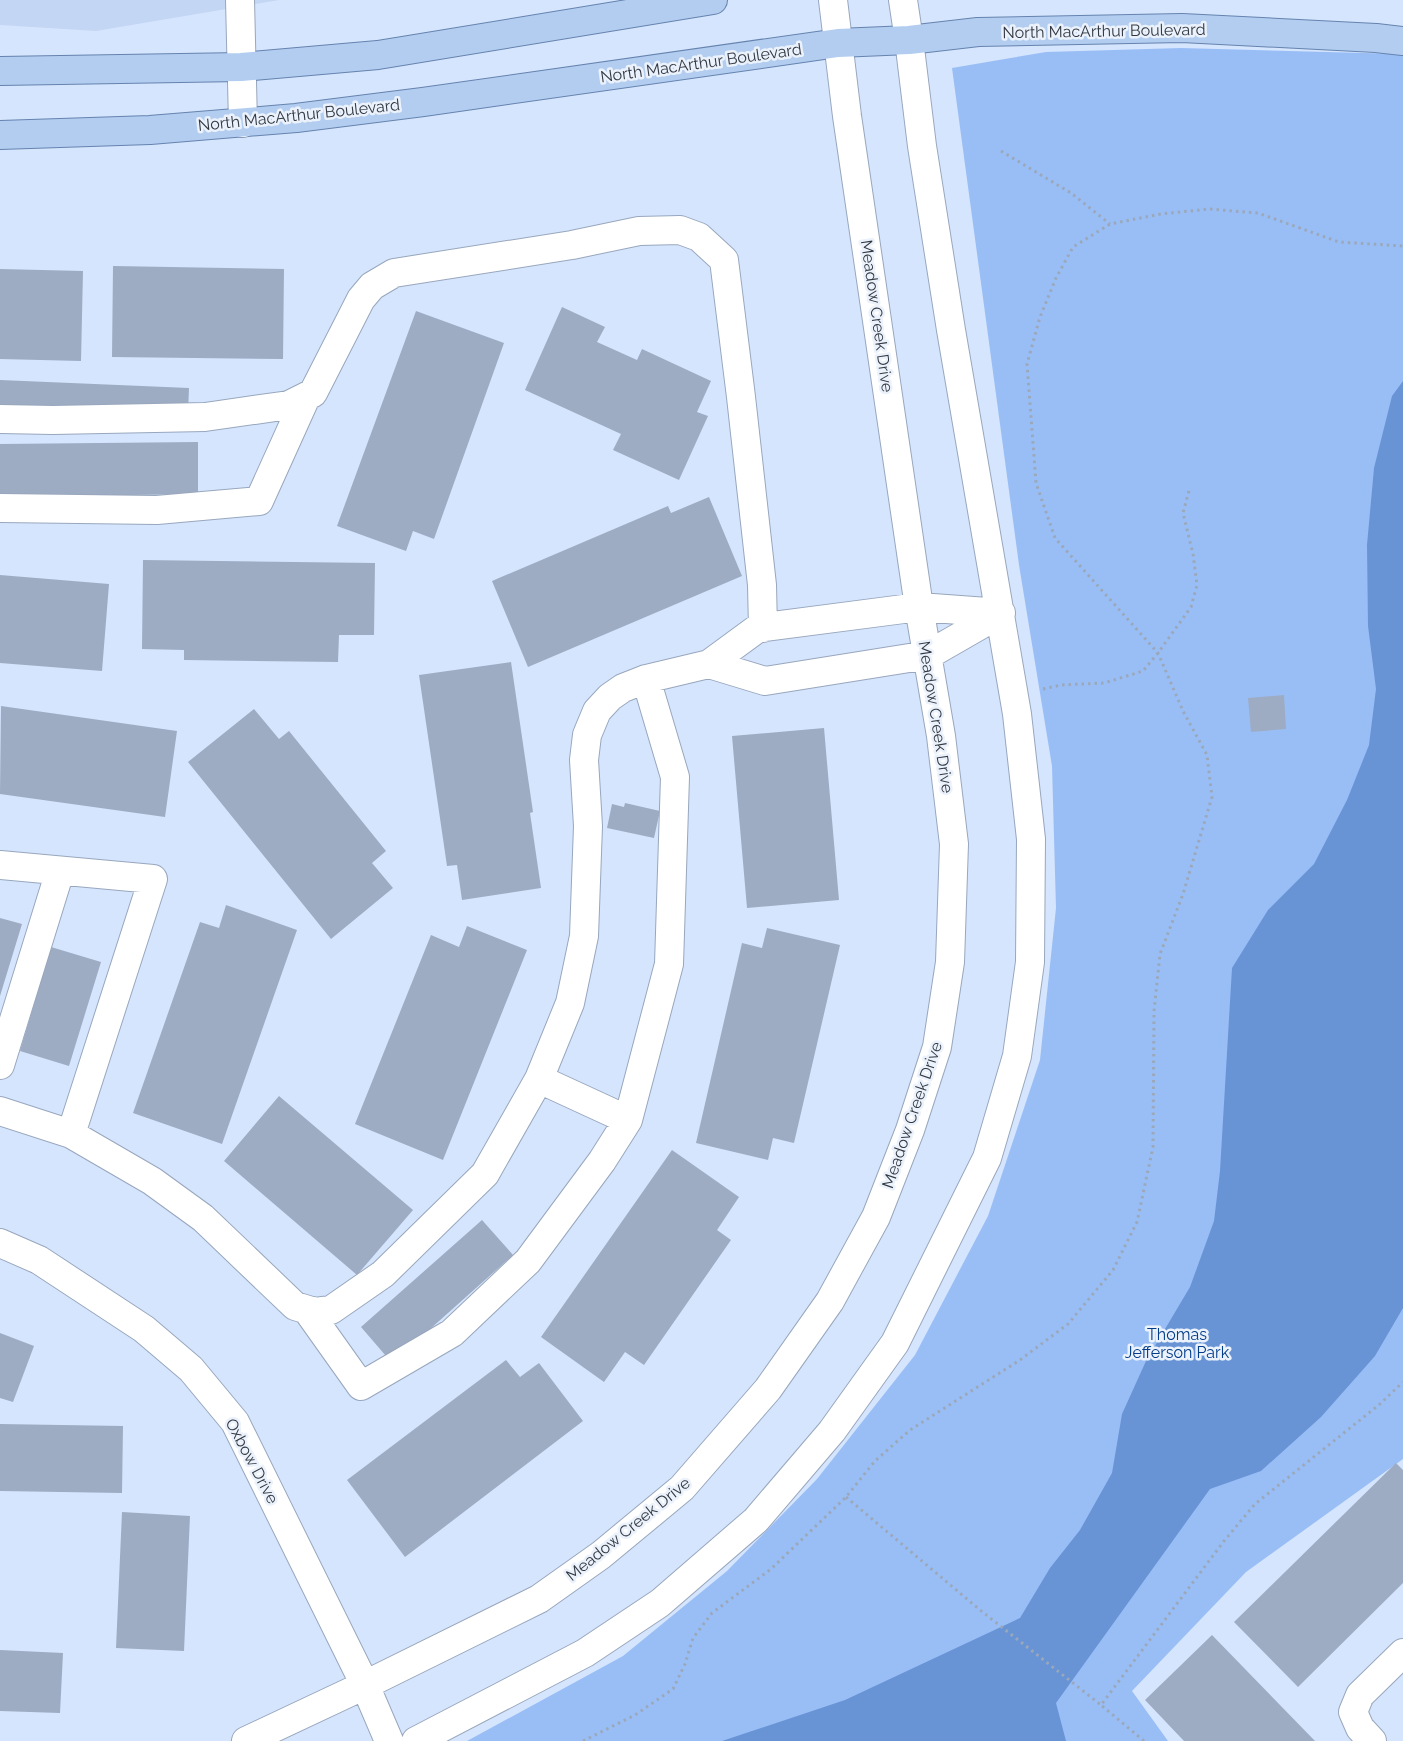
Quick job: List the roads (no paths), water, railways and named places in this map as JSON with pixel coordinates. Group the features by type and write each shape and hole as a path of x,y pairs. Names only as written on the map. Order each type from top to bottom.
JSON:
{"main road":[{"path":"0,70 241,67 378,55 713,0"},
{"name":"North MacArthur Boulevard","path":"0,135 150,130 296,118 423,102 838,43 910,40 978,32 1182,28 1403,41"}],"street":[{"path":"240,0 243,123"},
{"name":"Meadow Creek Drive","path":"246,1741 365,1685 539,1599 601,1556 682,1488 768,1389 830,1301 876,1217 910,1130 937,1047 950,962 954,844 941,736 919,606 833,0"},
{"path":"416,1741 585,1653 660,1603 756,1520 832,1431 895,1343 987,1158 1018,1056 1030,962 1031,839 1017,714 925,165 910,40 903,0"},
{"path":"0,419 53,420 205,416 289,405 313,393 361,299 372,286 394,273 572,245 639,232 680,230 699,237 724,260 762,585 764,628"},
{"path":"0,508 157,510 259,500 306,396"},
{"path":"0,1111 71,1134 152,1181 203,1218 295,1306 315,1312 331,1310 383,1274 485,1174 539,1079 570,1004 584,936 588,826 584,760 587,735 597,711 610,697 623,688 646,678 709,664 758,628 919,606 1000,613"},
{"path":"709,664 765,680 928,655 1000,613"},
{"path":"307,1310 361,1386 452,1333 528,1261 602,1161 628,1120 669,964 675,777 646,678"},
{"path":"0,865 154,879 71,1134"},
{"path":"0,1066 60,871"},
{"path":"539,1079 628,1120"},
{"name":"Oxbow Drive","path":"0,1243 39,1260 144,1330 191,1368 235,1422 365,1685 389,1741"},
{"path":"1372,1741 1360,1728 1353,1712 1360,1694 1403,1653"}],"park label":[{"name":"Thomas Jefferson Park","path":"1177,1343"}]}
